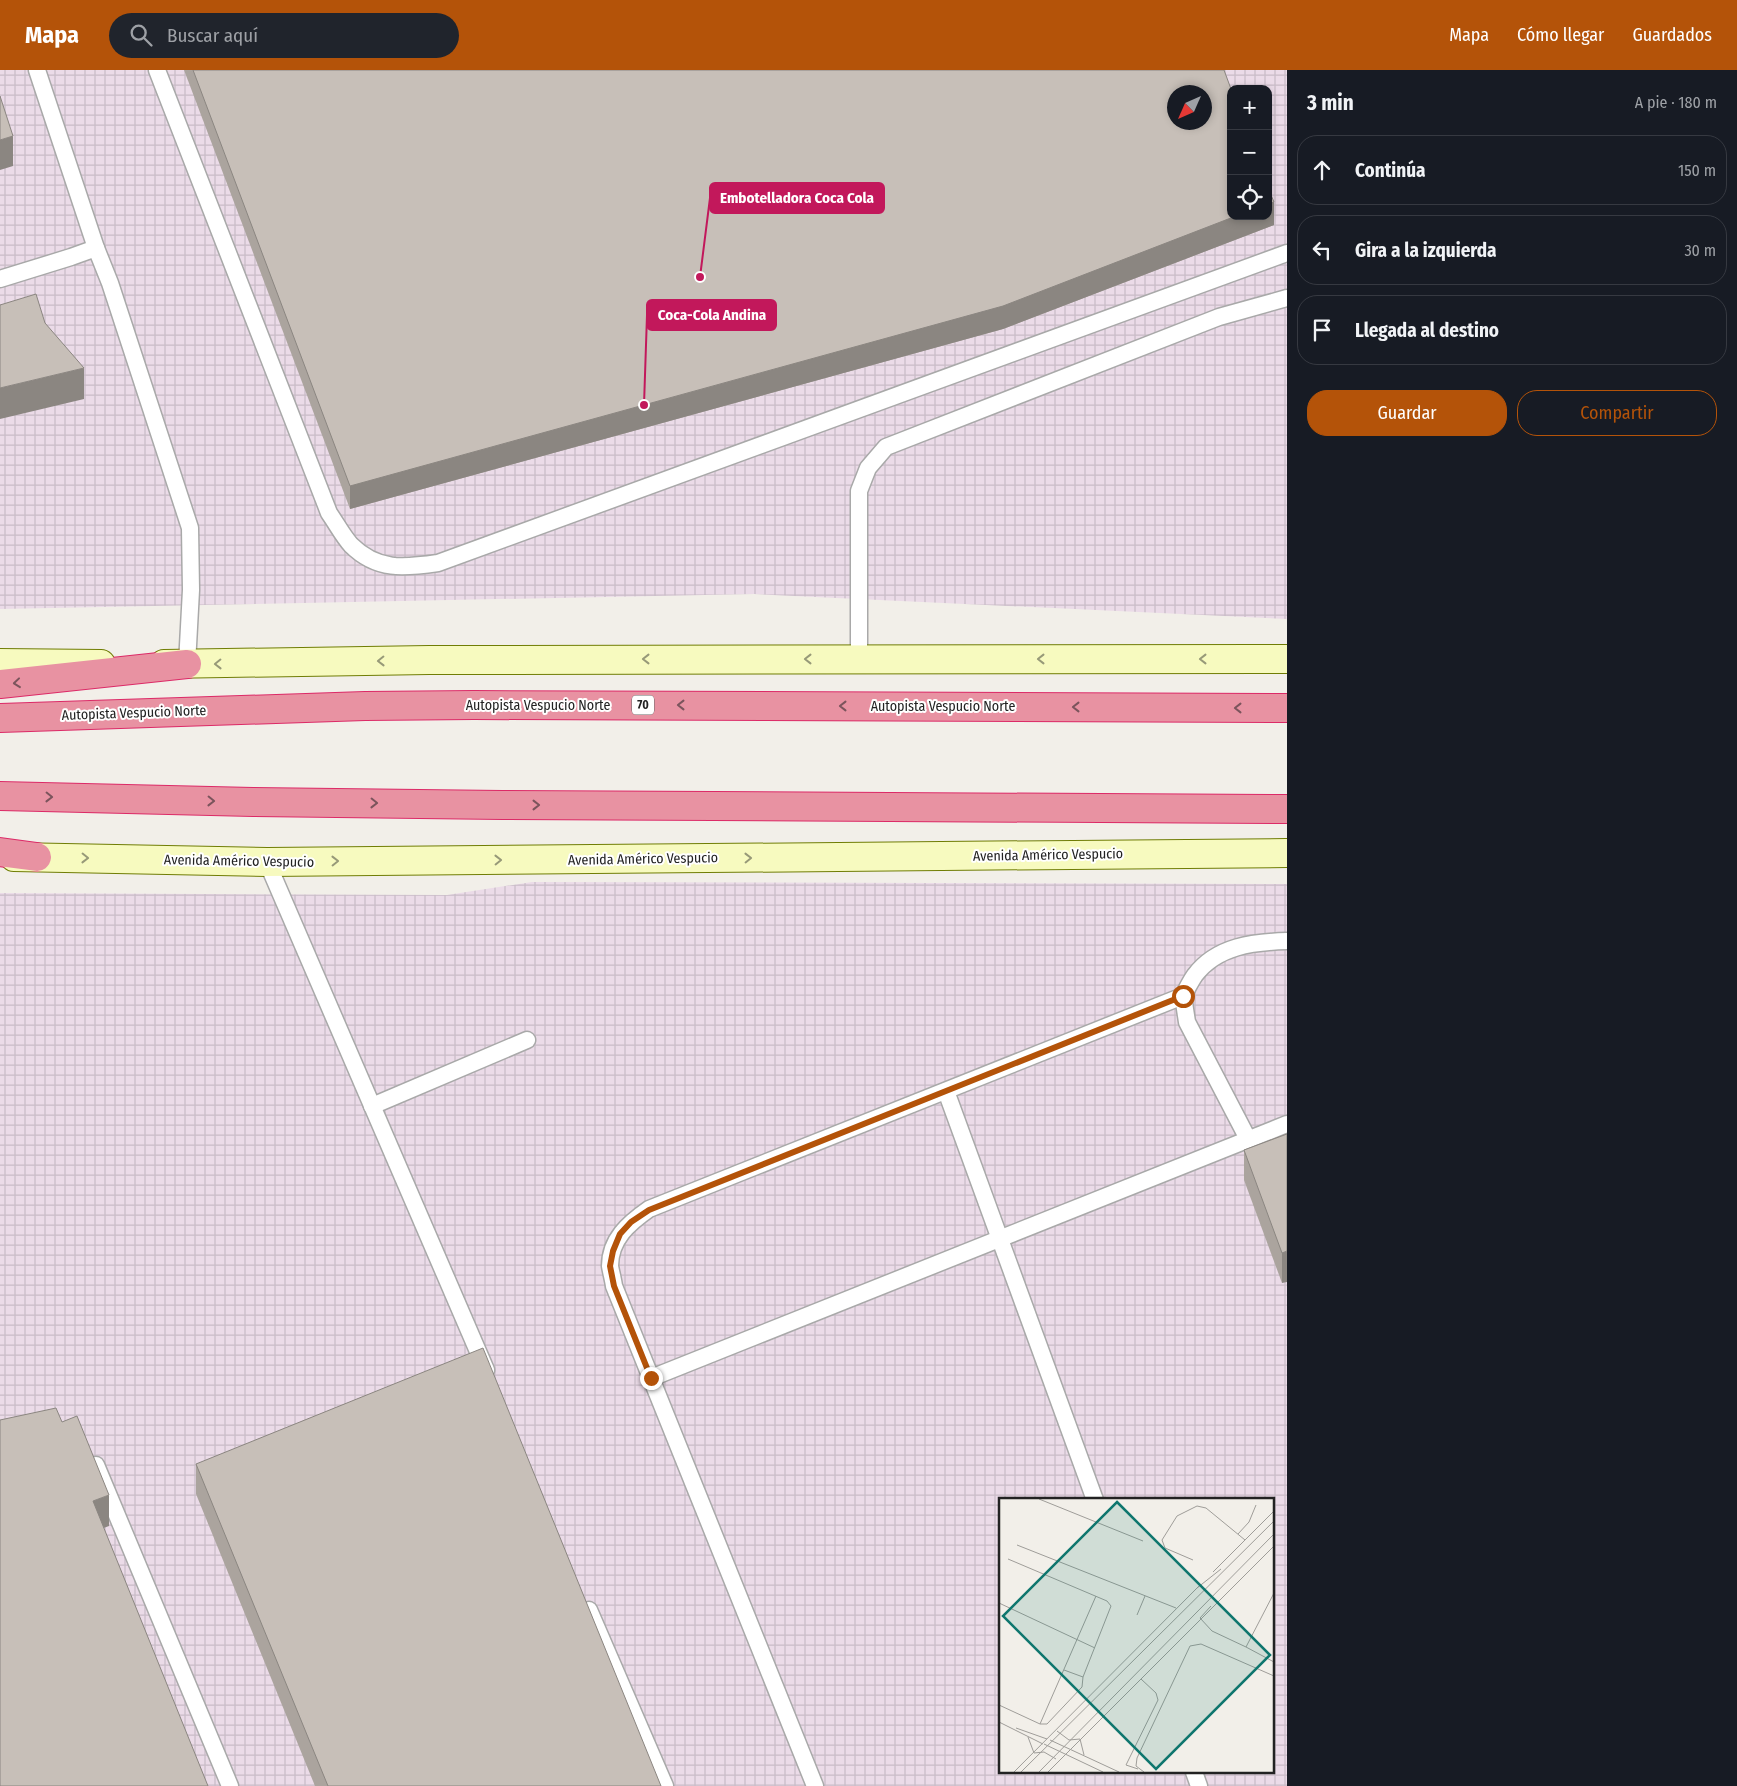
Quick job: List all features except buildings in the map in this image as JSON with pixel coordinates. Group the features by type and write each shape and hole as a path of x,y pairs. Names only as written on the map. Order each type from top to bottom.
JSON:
{"highway":[{"path":"0,684 187,664"},
{"name":"Autopista Vespucio Norte","path":"0,718 474,704 1287,708"},
{"path":"0,796 492,805 1287,809"},
{"path":"0,852 37,857"}],"main road":[{"path":"0,663 187,664 429,660 1287,659"},
{"name":"Avenida Américo Vespucio","path":"0,857 267,862 1287,853"}],"lane":[{"path":"37,70 96,248 113,292 190,528 191,590 187,664"},
{"path":"157,70 329,513 351,544 374,562 405,568 438,563 1287,253"},
{"path":"0,279 71,258 96,248"},
{"path":"859,659 859,491 868,468 886,447 1219,317 1287,298"},
{"path":"267,862 493,1387"},
{"path":"815,1786 614,1286 610,1266 613,1251 620,1234 631,1222 649,1210 1183,996 1195,975 1212,959 1240,945 1287,941"},
{"path":"1183,996 1188,1022 1248,1140"},
{"path":"372,1106 527,1040"},
{"path":"946,1091 1094,1498"},
{"path":"651,1378 1287,1124"},
{"path":"90,1449 230,1786"},
{"path":"583,1596 665,1786"}],"shaded area":[{"path":"0,70 1287,70 1287,619 754,594 0,609"},
{"path":"532,882 1287,884 1287,1786 0,1786 0,893 447,895"}],"place":[{"name":"Embotelladora Coca Cola","path":"700,277"},
{"name":"Coca-Cola Andina","path":"644,405"}],"route":[{"path":"651,1378 614,1286 610,1266 613,1251 620,1234 631,1222 649,1210 1183,996"}]}
